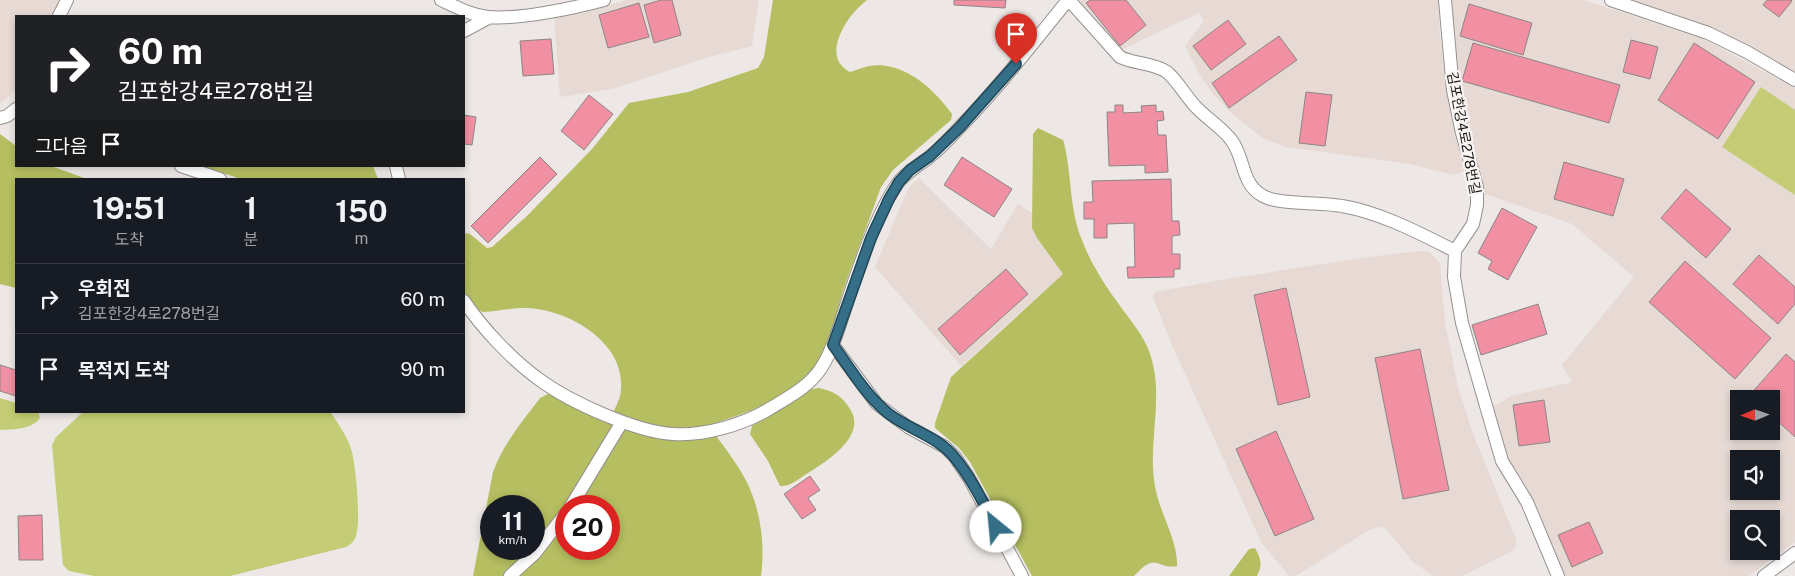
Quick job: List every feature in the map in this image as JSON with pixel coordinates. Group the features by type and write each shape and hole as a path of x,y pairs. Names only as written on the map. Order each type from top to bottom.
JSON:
{"lane":[{"path":"60,15 67,0"},
{"path":"441,0 470,13 490,17 579,7 604,0"},
{"path":"465,302 490,332 540,380 571,398 622,422 652,432 675,434 705,432 760,414 794,394 812,380 823,366 833,345 871,238 899,182 910,170 930,156 960,127 1068,0 1120,58 1131,63 1155,67 1167,72 1197,108 1232,140 1239,154 1245,175 1253,189 1265,197 1336,205 1371,212 1455,251 1454,277 1462,323 1502,461 1527,502 1558,576"},
{"name":"김포한강4로278번길","path":"1445,0 1453,90 1478,187 1473,224 1455,251"},
{"path":"1611,0 1708,33 1747,52 1795,80"},
{"path":"465,30 490,17"},
{"path":"0,118 7,116 15,110"},
{"path":"184,167 217,178"},
{"path":"833,345 878,404 908,427 945,447 955,457 969,478 1022,576"},
{"path":"578,495 622,422"},
{"path":"510,576 535,554 555,528"},
{"path":"1764,576 1795,553"}],"shaded area":[{"path":"0,0 60,0 52,15 15,15 15,91 0,104"},
{"path":"626,0 759,0 752,46 709,57 616,88 560,97 554,17 586,12"},
{"path":"1080,0 1438,0 1447,93 1464,171 1454,175 1410,164 1286,147 1264,139 1232,114 1213,94 1198,72 1185,46 1204,21 1199,13 1121,50"},
{"path":"1451,0 1584,0 1703,39 1795,88 1795,542 1780,553 1780,510 1730,510 1730,560 1771,560 1749,576 1564,576 1536,505 1513,470 1507,457 1493,407 1511,396 1572,382 1562,365 1634,277 1572,224 1485,194 1458,90"},
{"path":"1631,0 1795,0 1795,73 1706,25"},
{"path":"919,178 991,249 1018,204 1032,213 1033,232 1063,274 961,366 875,267 910,186"},
{"path":"1419,251 1429,252 1440,263 1445,322 1458,387 1472,431 1516,539 1516,546 1512,551 1463,576 1433,576 1413,562 1385,528 1379,527 1369,530 1296,576 1289,576 1261,542 1171,343 1153,297 1155,292 1360,258"}],"green space":[{"path":"773,0 867,0 852,15 840,35 837,56 841,65 850,72 869,66 882,65 894,67 927,86 952,114 951,120 893,170 881,187 844,288 826,346 815,367 796,385 773,400 748,412 709,425 745,479 756,505 761,533 761,576 473,576 480,540 480,560 545,560 545,495 489,495 497,462 520,425 540,398 548,394 557,396 609,421 621,389 620,373 615,359 606,346 595,334 567,317 530,308 483,312 476,309 465,295 465,234 470,234 487,248 492,247 527,216 592,149 629,103 688,92 758,68 764,57"},
{"path":"1761,87 1795,110 1795,195 1722,147"},
{"path":"1038,128 1063,140 1067,155 1075,216 1085,248 1093,265 1140,334 1150,354 1156,387 1153,453 1155,486 1160,506 1175,546 1177,566 1170,567 1153,562 1142,568 1134,576 1032,576 970,462 959,448 935,428 951,377 1063,274 1032,228 1033,134"},
{"path":"0,134 15,145 15,167 54,167 84,178 15,178 15,288 0,284"},
{"path":"205,167 373,167 378,178 238,178"},
{"path":"819,388 836,394 848,406 853,416 854,426 851,436 826,461 795,482 780,486 768,461 750,434 752,426 812,389"},
{"path":"0,398 15,403 15,413 39,413 40,418 32,425 0,430"},
{"path":"82,413 331,413 352,452 358,507 355,538 346,547 230,576 94,576 69,571 63,565 52,445 56,437"},
{"path":"1255,548 1260,562 1257,576 1229,576 1249,549"}],"building":[{"path":"661,0 672,0 681,35 654,43 644,5"},
{"path":"954,0 1006,0 1005,8 954,5"},
{"path":"1090,0 1126,0 1146,25 1120,46 1086,3"},
{"path":"1767,0 1792,1 1779,17 1763,5"},
{"path":"639,3 649,37 608,48 599,15"},
{"path":"1469,4 1532,23 1523,55 1460,36"},
{"path":"1228,20 1246,44 1211,70 1193,46"},
{"path":"1279,36 1297,60 1229,108 1212,83"},
{"path":"551,39 554,74 523,76 520,41"},
{"path":"1631,40 1658,47 1650,79 1623,72"},
{"path":"1473,43 1620,85 1609,123 1462,81"},
{"path":"1694,43 1755,82 1718,139 1658,100"},
{"path":"1306,92 1332,95 1325,146 1299,143"},
{"path":"589,95 613,114 584,150 561,131"},
{"path":"1115,105 1123,105 1123,113 1142,112 1141,106 1156,105 1156,112 1163,111 1164,120 1157,121 1158,135 1166,135 1168,172 1145,173 1145,165 1109,166 1107,112 1115,112"},
{"path":"465,115 476,117 472,145 465,144"},
{"path":"540,157 557,174 488,243 471,226"},
{"path":"962,157 1012,189 994,217 944,185"},
{"path":"1564,162 1624,179 1613,216 1554,199"},
{"path":"1171,179 1172,221 1179,221 1180,235 1172,236 1172,254 1180,254 1180,269 1174,269 1174,277 1128,278 1127,267 1135,267 1134,223 1107,224 1107,238 1094,238 1094,219 1084,219 1084,202 1093,202 1092,181"},
{"path":"1686,189 1731,229 1706,258 1661,218"},
{"path":"1502,208 1537,227 1508,280 1488,269 1492,261 1478,253"},
{"path":"1759,255 1795,287 1795,304 1778,324 1733,284"},
{"path":"1685,261 1771,338 1735,379 1649,302"},
{"path":"1006,269 1028,294 960,355 938,329"},
{"path":"1286,288 1310,397 1278,405 1254,295"},
{"path":"1538,304 1547,334 1481,355 1472,325"},
{"path":"1420,349 1449,490 1403,499 1375,358"},
{"path":"1786,354 1795,362 1795,437 1780,423 1780,390 1754,390"},
{"path":"0,365 15,370 15,396 0,391"},
{"path":"1544,400 1550,442 1519,446 1513,405"},
{"path":"1276,431 1314,519 1275,536 1236,449"},
{"path":"810,476 820,490 808,498 816,510 802,519 784,494"},
{"path":"42,515 43,560 19,560 18,516"},
{"path":"1589,522 1603,553 1572,567 1558,535"}],"route":[{"path":"996,527 955,457 945,447 908,427 878,404 833,345 871,238 899,182 910,170 930,156 960,127 1016,64"}]}
